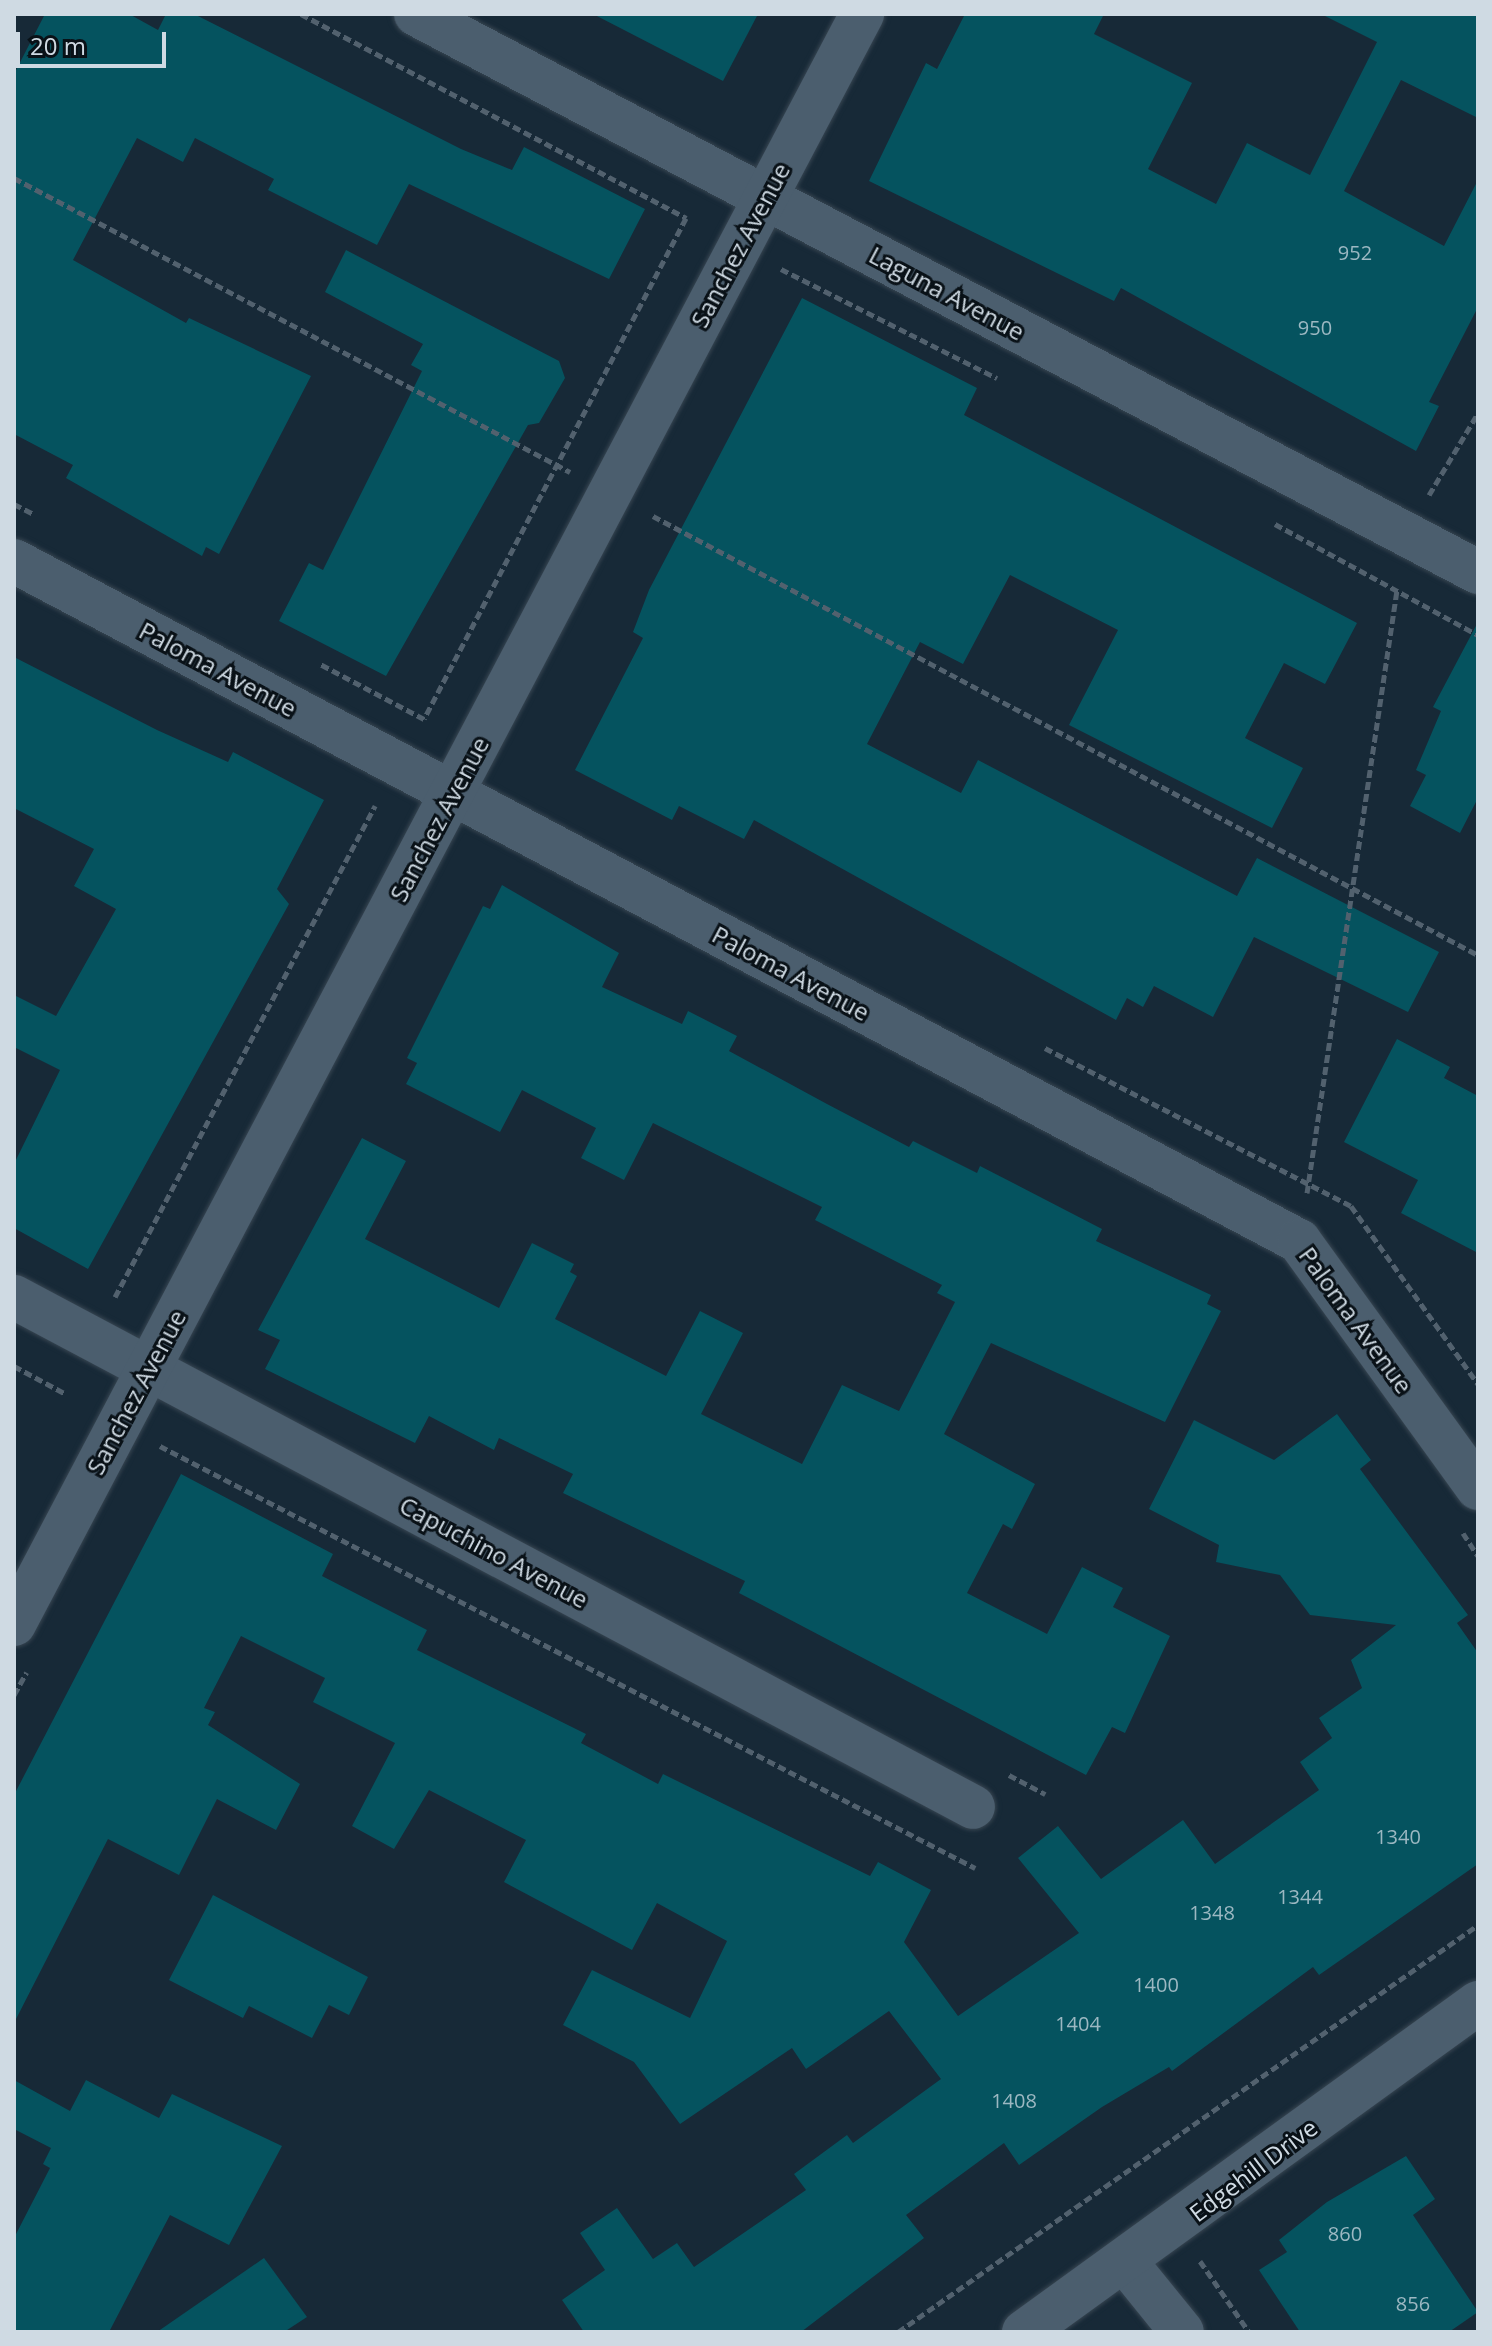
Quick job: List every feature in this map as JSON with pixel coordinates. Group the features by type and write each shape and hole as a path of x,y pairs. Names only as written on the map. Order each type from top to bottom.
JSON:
{"street":[{"name":"Laguna Avenue","path":"416,14 766,197 1415,510 1478,572"},
{"name":"Sanchez Avenue","path":"14,1624 862,14"},
{"name":"Paloma Avenue","path":"14,561 1299,1241 1466,1504"},
{"name":"Capuchino Avenue","path":"14,1297 973,1807"},
{"name":"Edgehill Drive","path":"1024,2332 1127,2264 1478,2003"},
{"path":"1127,2264 1182,2332"}],"path":[{"path":"301,14 686,218 559,467 424,719"},
{"path":"14,178 1478,955"},
{"path":"772,264 1008,384"},
{"path":"1299,1241 1397,591 1415,510 1478,413"},
{"path":"1415,510 1439,508"},
{"path":"1258,515 1478,635"},
{"path":"103,1301 120,1296 375,811 376,797"},
{"path":"1039,1045 1351,1206 1478,1384"},
{"path":"14,1366 66,1394"},
{"path":"149,1440 975,1868"},
{"path":"1466,1504 1478,1556"},
{"path":"1005,1773 1045,1794"},
{"path":"898,2332 1478,1925"},
{"path":"1212,2252 1200,2261 1249,2332"}],"building":[{"path":"45,14 129,14 158,30 166,14 194,14 461,149 512,170 524,147 645,209 609,279 409,184 377,245 268,190 274,179 195,138 183,162 137,138 73,260 186,323 189,318 311,376 219,554 206,547 202,556 66,478 73,465 14,434 14,74"},
{"path":"593,14 758,14 723,81"},
{"path":"965,14 1104,14 1094,34 1192,83 1148,169 1216,204 1247,143 1310,175 1377,42 1321,14 1478,14 1478,118 1401,80 1344,191 1444,246 1478,180 1478,307 1429,402 1439,406 1416,451 1121,288 1114,301 869,181 926,63 937,69"},
{"path":"346,250 559,361 565,378 539,423 528,425 386,676 279,621 309,563 323,570 422,371 411,365 423,344 325,292"},
{"path":"802,298 977,388 964,415 1357,623 1325,684 1284,663 1245,738 1303,768 1272,828 1069,725 1118,630 1010,575 963,664 920,642 867,744 961,793 978,760 1237,896 1257,858 1439,952 1408,1012 1254,937 1213,1017 1154,986 1143,1007 1127,998 1116,1020 754,820 744,839 679,806 672,820 575,770 643,638 633,632 649,590"},
{"path":"1478,622 1478,798 1460,833 1410,806 1426,775 1416,770 1441,711 1433,707"},
{"path":"14,657 157,730 228,762 233,752 324,800 277,889 289,904 88,1269 14,1228 14,1164 60,1070 14,1047 14,995 56,1016 116,909 74,886 94,849 14,808"},
{"path":"502,885 619,953 602,987 682,1024 688,1011 737,1036 729,1051 909,1147 913,1141 977,1173 980,1166 1102,1229 1096,1241 1211,1295 1207,1304 1221,1311 1165,1422 991,1343 944,1434 1035,1484 1012,1529 1003,1524 967,1593 1047,1634 1082,1567 1123,1588 1113,1607 1170,1636 1125,1733 1112,1727 1086,1775 739,1593 745,1581 563,1493 573,1474 499,1438 494,1450 429,1416 415,1443 265,1369 280,1340 258,1330 362,1138 406,1161 365,1239 499,1308 532,1243 574,1264 570,1272 577,1276 555,1319 666,1376 700,1311 743,1333 701,1414 802,1464 842,1385 899,1411 955,1302 937,1293 942,1285 815,1220 822,1207 653,1123 624,1180 581,1158 596,1128 522,1090 500,1132 406,1084 417,1063 407,1058 483,906 490,909"},
{"path":"1397,1039 1450,1067 1444,1078 1478,1096 1478,1253 1401,1213 1418,1180 1344,1142"},
{"path":"1337,1414 1371,1460 1360,1469 1468,1615 1457,1623 1478,1653 1478,1864 1319,1975 1313,1967 1172,2071 1169,2067 1102,2107 1019,2165 1004,2143 906,2215 924,2238 801,2332 584,2332 562,2300 605,2270 580,2233 617,2208 653,2259 677,2243 694,2267 806,2190 794,2174 847,2135 853,2143 941,2079 889,2011 806,2069 792,2048 680,2124 634,2062 563,2025 592,1970 690,2018 727,1941 657,1903 632,1950 504,1882 526,1840 429,1790 394,1849 352,1826 395,1743 313,1702 325,1678 241,1636 204,1708 215,1712 208,1725 300,1784 276,1830 217,1799 179,1875 108,1839 14,2023 14,1795 181,1474 333,1554 322,1576 427,1630 417,1650 586,1734 581,1743 658,1784 663,1774 870,1876 878,1862 931,1890 904,1942 958,2016 1079,1933 1018,1858 1058,1826 1101,1879 1183,1820 1215,1864 1319,1790 1300,1762 1332,1738 1319,1718 1362,1688 1351,1660 1396,1625 1310,1615 1280,1575 1216,1562 1219,1545 1149,1509 1194,1420 1274,1460"},
{"path":"213,1895 368,1977 349,2015 329,2005 312,2038 249,2006 243,2018 169,1980"},
{"path":"14,2080 70,2111 86,2080 159,2118 172,2094 282,2146 229,2245 170,2215 109,2332 14,2332 14,2238 50,2168 43,2164 51,2148 14,2129"},
{"path":"1406,2156 1435,2199 1413,2215 1478,2312 1449,2332 1300,2332 1259,2270 1287,2252 1279,2240 1327,2202"},
{"path":"264,2258 307,2317 284,2332 157,2332"}]}
